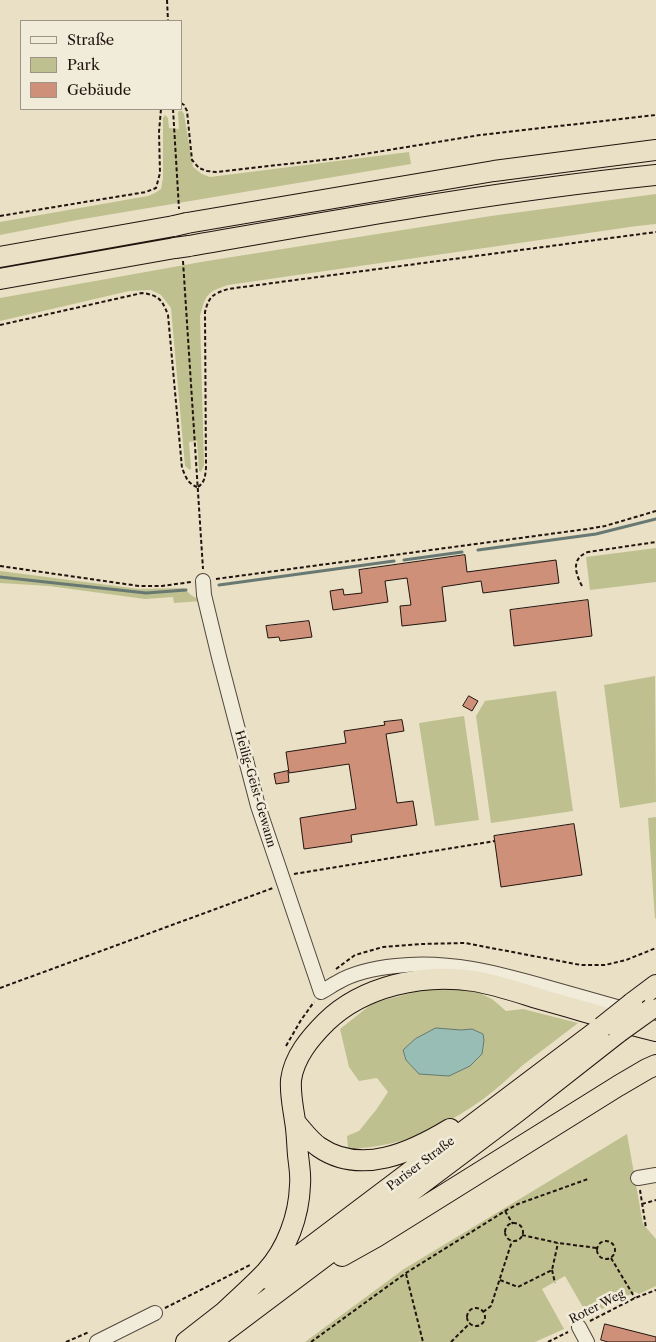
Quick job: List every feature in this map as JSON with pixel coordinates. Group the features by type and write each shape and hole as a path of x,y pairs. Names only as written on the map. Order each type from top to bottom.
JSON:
{"highway":[{"path":"0,257 180,222 494,171 656,150"},
{"path":"0,279 182,249 350,218 507,194 656,175"},
{"path":"217,1319 266,1272 286,1241 294,1220 300,1186 292,1102 291,1079 294,1066 307,1043 340,1010 372,993 404,983 439,979 475,981 656,1031"},
{"name":"Pariser Straße","path":"186,1342 527,1083 611,1030 649,1009 656,985"},
{"name":"Pariser Straße","path":"211,1342 517,1112 611,1030"},
{"path":"276,1294 376,1237 656,1065"},
{"path":"295,1122 319,1147 332,1154 344,1159 357,1161 373,1160 402,1153 442,1134 527,1083"}],"street":[{"name":"Heilig-Geist-Gewann","path":"203,581 204,595 219,657 258,806 322,992"},
{"path":"322,992 350,976 382,967 439,964 500,974 649,1009"},
{"path":"638,1178 656,1175"},
{"path":"98,1342 155,1313"},
{"path":"579,1327 587,1342"}],"path":[{"path":"167,0 168,20"},
{"path":"182,103 187,112 192,160 199,168 216,172 340,158 480,135 656,115"},
{"path":"0,216 146,192 156,188 160,173 161,110"},
{"path":"173,110 180,222"},
{"path":"198,487 203,484 206,468 205,312 208,300 216,293 228,288 656,232"},
{"path":"182,249 203,581"},
{"path":"0,324 142,293 152,294 160,298 168,314 182,468 187,481 198,487"},
{"path":"0,566 139,586 162,586 588,529 606,526 656,511"},
{"path":"582,586 576,573 578,559 582,554 656,542"},
{"path":"0,988 283,880 495,841"},
{"path":"383,947 465,943 581,965 605,964 626,960 656,948"},
{"path":"285,1048 301,1020 322,992"},
{"path":"638,1178 646,1228"},
{"path":"311,1342 406,1273 505,1211 518,1204 588,1179"},
{"path":"642,1204 656,1200"},
{"path":"505,1211 513,1224"},
{"path":"516,1224 522,1229 522,1235 517,1240 512,1241 507,1238 505,1232 508,1226 516,1224"},
{"path":"522,1235 558,1243 597,1248"},
{"path":"483,1312 491,1306 512,1241"},
{"path":"597,1248 603,1242 611,1243 615,1250 611,1258"},
{"path":"555,1283 552,1270 558,1243"},
{"path":"597,1248 600,1257 605,1259 611,1258"},
{"path":"611,1258 635,1298"},
{"path":"155,1313 253,1263"},
{"path":"500,1280 518,1287 552,1270"},
{"path":"406,1273 423,1342"},
{"name":"Roter Weg","path":"548,1342 635,1298 656,1290"},
{"path":"476,1308 483,1312 484,1320 475,1326 467,1318 470,1310 476,1308"},
{"path":"451,1342 470,1323"}],"green space":[{"path":"179,111 182,111 184,114 193,167 210,177 409,152 411,164 77,220 0,235 0,222 148,196 161,189 163,178 163,118 165,115 168,118 169,128 179,129"},
{"path":"656,194 656,224 228,285 211,292 206,298 200,316 204,465 201,472 199,471 197,441 189,442 190,470 185,466 171,308 161,295 151,290 129,291 0,321 0,298 207,261 491,216"},
{"path":"656,548 656,582 590,590 586,557"},
{"path":"0,571 139,589 184,588 201,601 174,603 173,597 145,599 49,586 0,583"},
{"path":"655,676 656,802 620,808 604,685"},
{"path":"556,691 573,811 491,823 476,716 485,701"},
{"path":"464,716 479,820 435,826 419,723"},
{"path":"656,817 656,918 655,919 648,818"},
{"path":"430,988 471,989 492,999 506,1011 523,1009 578,1023 523,1065 488,1095 447,1122 398,1142 365,1148 348,1148 347,1136 359,1131 388,1092 377,1078 359,1081 349,1067 340,1029 373,1003"},
{"path":"627,1134 643,1224 656,1239 656,1286 639,1294 635,1292 588,1316 565,1276 542,1289 564,1329 535,1342 305,1342 404,1269"}],"water":[{"path":"436,1028 472,1029 483,1034 482,1054 470,1066 449,1076 419,1074 406,1060 403,1050 415,1039"}],"building":[{"path":"465,555 467,572 556,560 559,583 483,593 481,581 442,587 446,621 402,626 400,606 411,605 407,578 385,581 388,602 333,610 330,591 343,589 344,595 362,593 359,570"},
{"path":"588,600 592,636 514,646 510,610"},
{"path":"309,621 312,637 280,641 279,637 268,638 266,626"},
{"path":"469,696 478,701 472,711 463,706"},
{"path":"402,720 404,731 386,734 397,803 413,801 417,825 351,835 352,842 304,849 300,818 356,809 349,764 289,773 286,752 346,743 344,731 385,725 384,722"},
{"path":"288,771 289,782 276,784 274,774"},
{"path":"574,824 582,875 501,887 494,836"},
{"path":"605,1324 656,1337 656,1342 608,1342 601,1340"}],"waterway":[{"path":"478,550 596,534 656,519"},
{"path":"404,560 462,552"},
{"path":"219,585 394,561"},
{"path":"0,577 146,593 186,590"}]}
